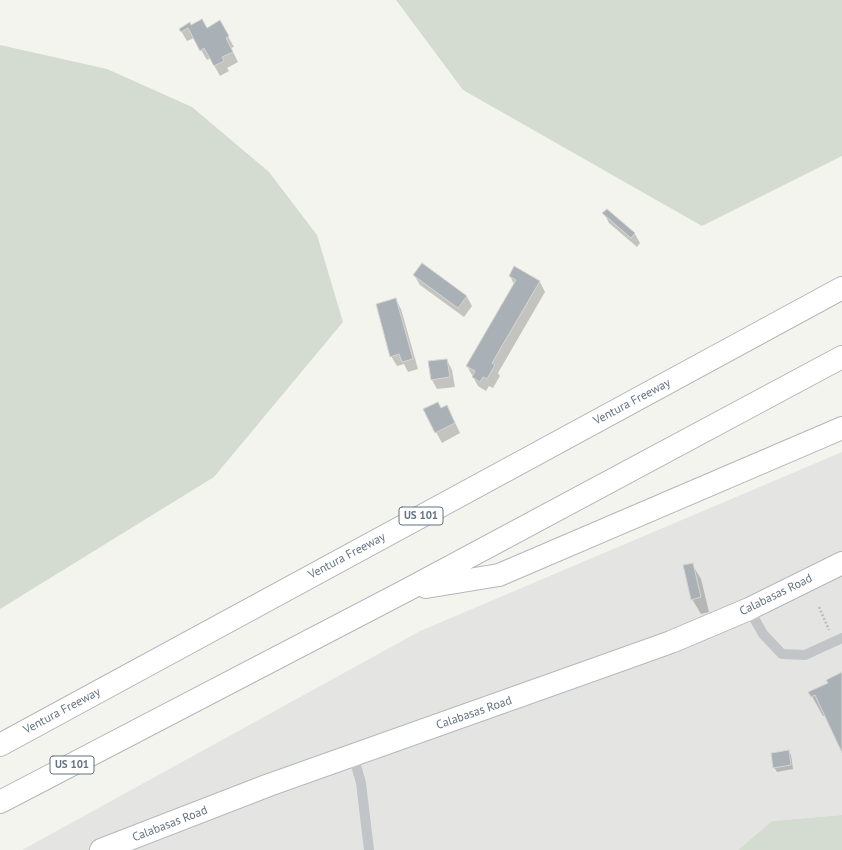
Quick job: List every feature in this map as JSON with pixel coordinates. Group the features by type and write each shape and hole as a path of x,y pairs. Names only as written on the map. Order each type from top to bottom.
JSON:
{"main road":[{"name":"Ventura Freeway","path":"0,745 842,288"},
{"name":"US 101","path":"0,802 407,590 842,357"},
{"path":"407,590 499,575 842,428"},
{"name":"Calabasas Road","path":"101,850 269,785 664,644 749,609 842,564"}],"lane":[{"path":"749,609 763,634 782,654 805,655 842,638"},
{"path":"353,755 361,783 369,850"}],"shaded area":[{"path":"396,0 842,0 842,156 702,226 463,90"},
{"path":"0,45 107,69 192,107 269,172 317,235 343,322 214,477 0,609"},
{"path":"842,452 842,815 772,821 738,850 22,850 420,631"},
{"path":"842,815 842,850 738,850 772,821"}],"building":[{"path":"202,19 207,28 220,20 229,36 226,38 233,52 222,57 224,61 214,66 204,48 200,51 188,28 181,32 179,29 190,22 191,25"},
{"path":"607,209 635,233 631,238 602,213"},
{"path":"422,263 467,296 458,308 413,275"},
{"path":"514,266 540,281 492,363 495,365 487,379 483,377 480,382 472,377 475,371 466,366 516,280 509,276"},
{"path":"396,298 413,359 402,362 399,354 390,357 376,304"},
{"path":"447,359 450,377 431,380 428,361"},
{"path":"438,402 441,408 447,405 455,423 435,433 423,409"},
{"path":"693,563 701,597 691,600 683,565"},
{"path":"842,672 842,753 815,695 811,697 808,692 828,683 826,680"},
{"path":"789,750 791,765 773,768 771,753"}]}
